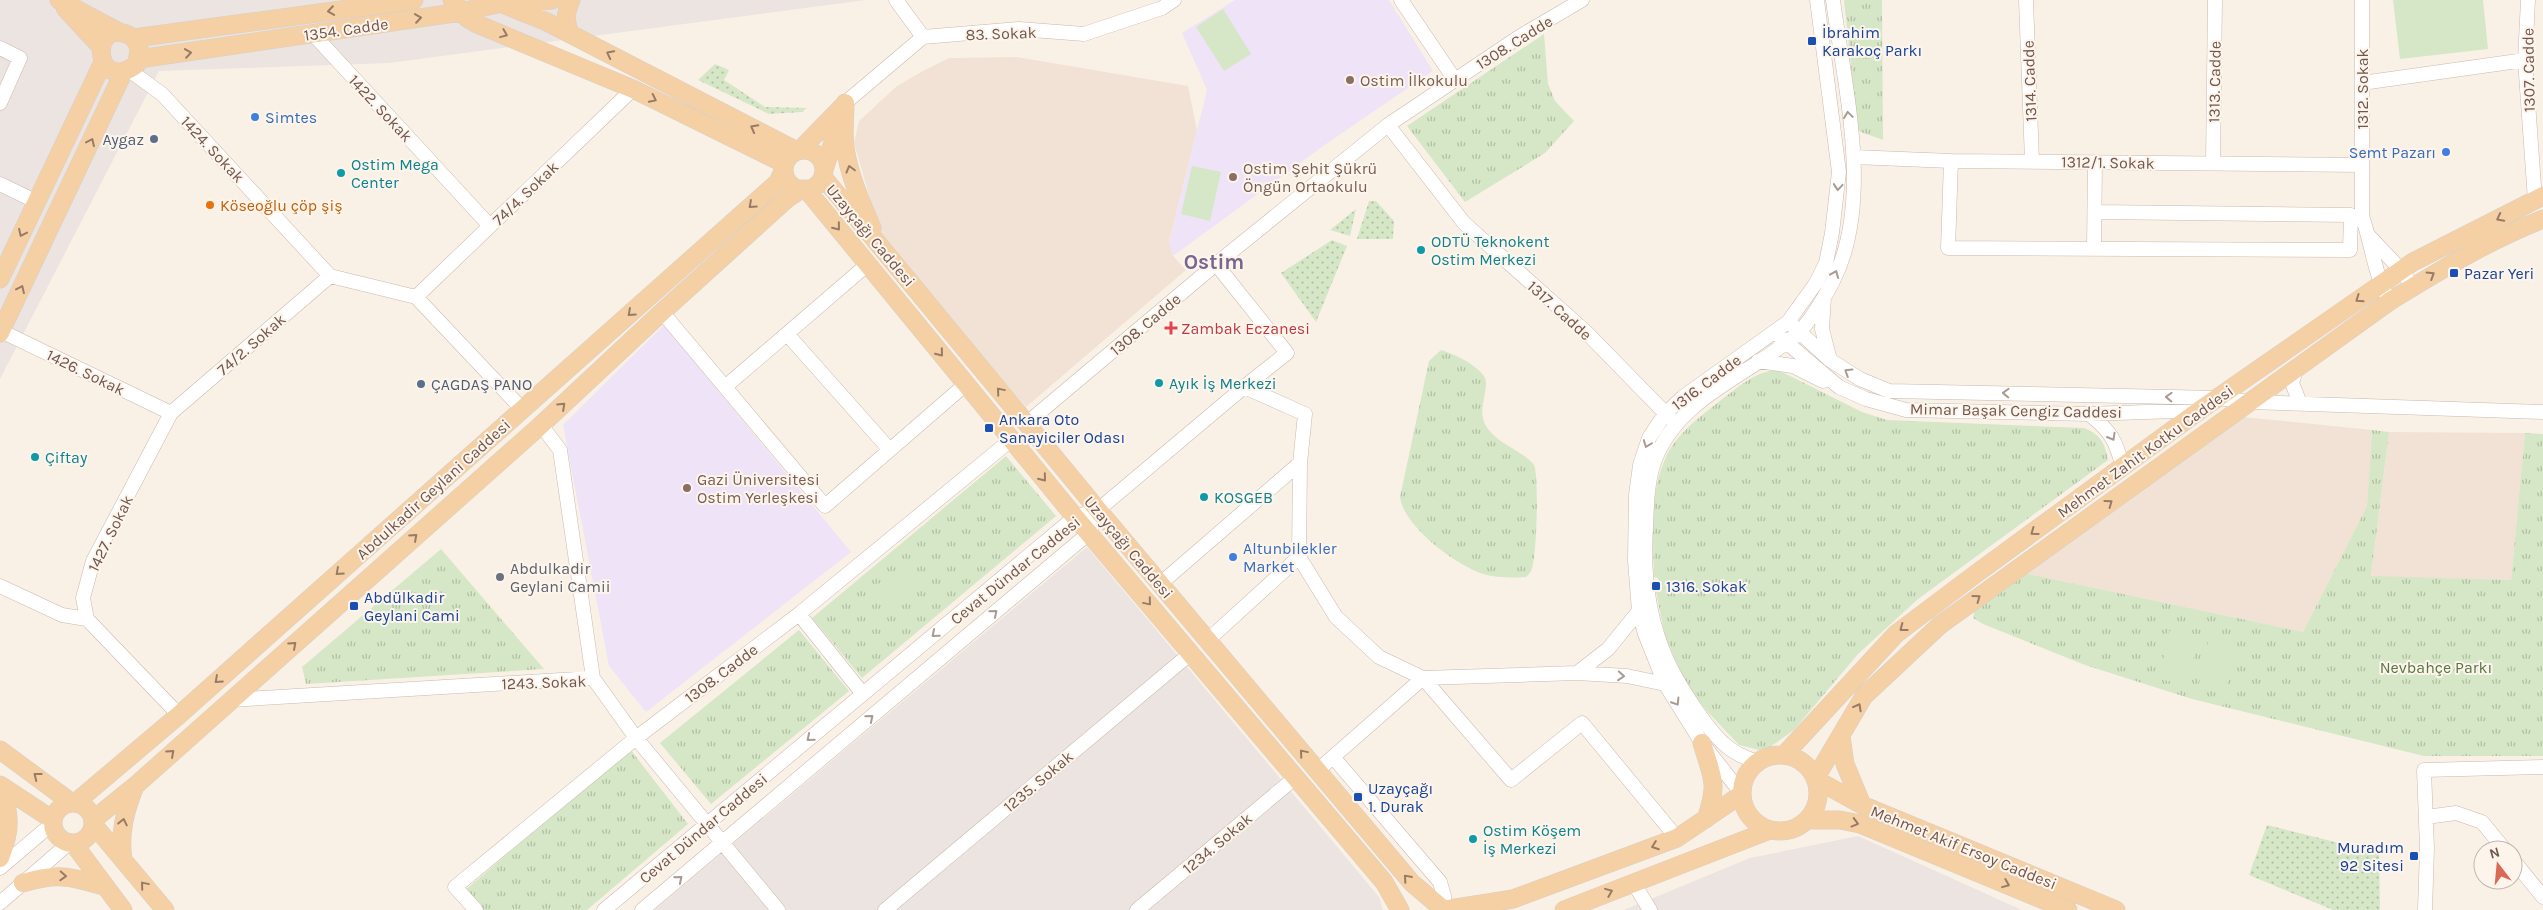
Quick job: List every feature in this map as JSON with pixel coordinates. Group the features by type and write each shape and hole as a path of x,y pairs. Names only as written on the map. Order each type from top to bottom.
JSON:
{"main road":[{"path":"0,332 133,66 139,48 127,35 58,0"},
{"path":"58,0 116,71 133,66"},
{"name":"1354. Cadde","path":"0,279 37,202 102,55 105,39 414,0"},
{"name":"1354. Cadde","path":"133,66 456,6 552,0"},
{"path":"570,34 565,20 571,0"},
{"path":"456,6 476,24 633,89 785,167 791,185 804,189 813,187 823,173 823,163 814,152 799,151 570,34 498,2"},
{"path":"785,167 846,104"},
{"path":"846,104 844,145 855,188 880,247"},
{"name":"Uzayçağı Caddesi","path":"846,104 823,173 880,247 1317,771 1412,883 1443,910"},
{"name":"Abdulkadir Geylani Caddesi","path":"74,803 179,715 778,182 785,167"},
{"name":"Uzayçağı Caddesi","path":"804,189 868,264 1075,517 1384,882 1400,910"},
{"name":"Abdulkadir Geylani Caddesi","path":"93,822 136,786 230,700 541,425 788,198 804,189"},
{"name":"Mehmet Zahit Kotku Caddesi","path":"1784,755 1896,634 2200,410 2401,270 2539,198"},
{"name":"Mehmet Zahit Kotku Caddesi","path":"1815,779 1864,696 1940,624 2390,301 2465,254 2504,234 2543,219"},
{"path":"522,409 541,425"},
{"path":"179,715 196,732"},
{"path":"1841,736 1845,764 1862,805"},
{"path":"1702,743 1715,783 1713,800 1706,819"},
{"path":"0,750 74,803 85,807 93,822 165,910"},
{"path":"1774,755 1784,755 1803,762 1815,779 1817,801 1807,820 1790,830 1770,830 1762,827 1750,817 1745,810 1742,794 1746,776 1758,762 1774,755"},
{"name":"Mehmet Akif Ersoy Caddesi","path":"1815,779 1862,805 2116,910"},
{"path":"0,786 53,822 59,838 71,843 123,910"},
{"path":"0,786 8,806 9,821 0,858"},
{"path":"123,860 121,846 122,826 136,786"},
{"path":"1443,910 1513,899 1677,838 1742,794"},
{"path":"53,822 60,807 74,803"},
{"name":"Mehmet Akif Ersoy Caddesi","path":"1807,820 1840,820 1860,824 2068,910"},
{"path":"71,843 83,841 88,837 93,822"},
{"path":"1571,908 1633,882 1770,830"},
{"path":"22,883 46,876 63,875 103,886"}],"street":[{"path":"846,104 923,37 896,0"},
{"name":"83. Sokak","path":"923,37 1019,29 1084,34 1162,8 1174,0"},
{"path":"1401,0 1455,80"},
{"name":"1308. Cadde","path":"1027,424 1216,264 1388,125 1519,37 1582,0"},
{"name":"1316. Cadde","path":"1742,794 1702,743 1665,684 1645,634 1639,611 1635,561 1636,495 1640,464 1649,438 1665,414 1683,397 1788,322 1816,283 1826,263 1837,202 1839,164 1817,0"},
{"name":"1316. Cadde","path":"1758,762 1740,756 1722,743 1676,681 1656,634 1648,600 1644,553 1648,485 1664,440 1677,424 1695,406 1800,332 1833,281 1845,249 1853,217 1854,157 1833,0"},
{"name":"1314. Cadde","path":"2026,0 2032,161"},
{"name":"1313. Cadde","path":"2213,163 2215,0"},
{"name":"1312. Sokak","path":"2362,0 2362,216 2369,236 2380,285 2390,301"},
{"name":"1307. Cadde","path":"2528,0 2525,60 2539,198"},
{"name":"1422. Sokak","path":"313,34 490,226"},
{"path":"0,48 20,58 0,103"},
{"path":"2362,83 2525,60"},
{"name":"1424. Sokak","path":"133,66 162,94 330,276"},
{"name":"74/4. Sokak","path":"416,297 633,89"},
{"name":"1317. Cadde","path":"1388,125 1464,223 1586,332 1677,424"},
{"name":"1312/1. Sokak","path":"1854,157 2095,162 2362,164"},
{"path":"1951,160 1948,248 2350,250 2351,215 2095,212"},
{"path":"2094,249 2095,162"},
{"path":"0,184 37,202"},
{"path":"2369,236 2401,270 2413,287"},
{"path":"725,386 868,264"},
{"path":"1098,510 1287,353 1216,264"},
{"path":"330,276 416,297 522,409"},
{"name":"74/2. Sokak","path":"171,413 330,276"},
{"path":"1825,293 1822,329 1830,360"},
{"path":"662,312 825,506 966,384"},
{"name":"Mimar Başak Cengiz Caddesi","path":"1788,322 1830,360 1860,380 1889,391 2218,398 2250,402 2543,412"},
{"name":"1426. Sokak","path":"0,332 171,413"},
{"name":"Mimar Başak Cengiz Caddesi","path":"1774,333 1786,341 1838,387 1866,399 1906,410 2089,414 2200,410 2250,402"},
{"path":"787,334 890,450"},
{"path":"1758,361 1793,366 1838,387"},
{"path":"2296,370 2292,383 2300,403"},
{"path":"1244,387 1305,414 1300,463 1299,557 1336,617 1380,657 1423,678 1512,780 1582,723 1677,838"},
{"name":"1427. Sokak","path":"87,619 83,598 93,561 171,413"},
{"path":"2089,414 2104,425 2114,437 2123,468"},
{"path":"541,425 560,450 593,678"},
{"name":"1308. Cadde","path":"476,910 455,887 636,738 799,614 1012,439"},
{"path":"1160,584 1300,463"},
{"name":"Cevat Dündar Caddesi","path":"604,910 1075,517 1098,510"},
{"name":"Cevat Dündar Caddesi","path":"642,910 1089,533 1098,510"},
{"path":"1208,640 1299,557"},
{"path":"0,586 62,616 87,619 179,715"},
{"path":"1577,673 1608,648 1639,611"},
{"path":"799,614 863,694"},
{"name":"1235. Sokak","path":"885,910 1191,653"},
{"path":"1317,771 1423,678 1577,673 1627,676 1665,684"},
{"name":"1243. Sokak","path":"230,700 593,678 636,738 778,910"},
{"path":"1333,757 1440,882 1444,896 1443,910"},
{"path":"2425,910 2426,817 2424,770 2543,767"},
{"name":"1234. Sokak","path":"1137,910 1296,777"},
{"path":"2426,817 2456,814 2482,822 2497,840"},
{"path":"0,868 53,822"},
{"path":"0,903 71,843"},
{"path":"2523,872 2543,897"},
{"path":"1633,882 1648,908"}],"shaded area":[{"path":"0,0 866,0 389,63 159,71 0,379"},
{"path":"1235,0 1389,0 1433,71 1326,144 1173,256 1169,243 1207,90 1182,33"},
{"path":"1017,57 1188,86 1197,130 1169,242 1173,256 1186,270 1026,407 889,249 880,233 854,143 859,121 897,86 923,71 949,58"},
{"name":"Gazi Üniversitesi Ostim Yerleşkesi","path":"664,325 851,552 646,712 609,666 563,425"},
{"path":"2243,417 2372,430 2367,506 2303,632 2024,573"},
{"path":"2389,432 2525,433 2511,580 2371,577"},
{"path":"1087,547 1379,897 1383,910 654,910"},
{"path":"1858,836 2022,910 1624,910 1750,858"}],"green space":[{"path":"1844,0 1882,0 1883,140 1858,131"},
{"path":"2393,0 2483,0 2488,49 2400,59"},
{"path":"1223,9 1251,54 1224,71 1196,27"},
{"path":"1544,34 1548,84 1555,101 1574,121 1545,153 1465,202 1407,126"},
{"path":"715,64 729,70 724,80 765,107 807,108 802,112 769,114 698,80"},
{"path":"1192,166 1221,172 1210,221 1181,214"},
{"path":"1369,201 1376,201 1394,221 1393,239 1357,239"},
{"path":"1356,209 1350,236 1330,230"},
{"path":"1332,240 1347,246 1316,322 1281,273"},
{"path":"1441,350 1461,358 1481,372 1486,382 1482,413 1485,424 1494,435 1525,456 1534,465 1537,500 1535,552 1531,571 1526,577 1504,577 1483,574 1459,562 1446,554 1421,532 1404,509 1400,497 1429,361"},
{"path":"1769,371 1779,371 1862,412 1887,420 2084,428 2094,433 2101,440 2108,460 1918,599 1858,654 1794,730 1770,747 1759,750 1739,745 1706,710 1686,684 1665,636 1656,592 1660,592 1658,578 1654,577 1653,516 1654,501 1661,471 1666,457 1676,440 1698,419 1738,387 1750,379"},
{"name":"Nevbahçe Parkı","path":"2372,430 2389,432 2371,576 2511,580 2525,433 2543,434 2543,756 2424,756 2192,699 2085,665 1983,624 1973,618 1975,609 2024,573 2303,632 2367,506"},
{"path":"1006,456 1056,516 862,678 812,618"},
{"path":"441,549 544,669 306,684 302,667"},
{"path":"908,560 926,581 894,607 876,586"},
{"path":"799,630 849,691 711,804 660,743"},
{"path":"2169,631 2198,637 2188,685 2159,679"},
{"path":"2209,638 2236,643 2225,694 2198,688"},
{"path":"630,749 688,824 587,910 482,910 464,891"},
{"path":"2267,825 2379,853 2380,910 2333,910 2249,875"}],"place":[{"name":"İbrahim Karakoç Parkı","path":"1812,41"},
{"name":"Ostim İlkokulu","path":"1350,80"},
{"name":"Simtes","path":"255,117"},
{"name":"Aygaz","path":"154,139"},
{"name":"Semt Pazarı","path":"2446,152"},
{"name":"Ostim Mega Center","path":"341,173"},
{"name":"Ostim Şehit Şükrü Öngün Ortaokulu","path":"1233,177"},
{"name":"Köseoğlu çöp şiş","path":"210,205"},
{"name":"ODTÜ Teknokent Ostim Merkezi","path":"1421,250"},
{"name":"Pazar Yeri","path":"2454,273"},
{"name":"Zambak Eczanesi","path":"1171,328"},
{"name":"Ayık İş Merkezi","path":"1159,383"},
{"name":"ÇAGDAŞ PANO","path":"421,384"},
{"name":"Ankara Oto Sanayiciler Odası","path":"989,428"},
{"name":"Çiftay","path":"35,457"},
{"name":"Gazi Üniversitesi Ostim Yerleşkesi","path":"687,488"},
{"name":"KOSGEB","path":"1204,497"},
{"name":"Altunbilekler Market","path":"1233,557"},
{"name":"Abdulkadir Geylani Camii","path":"500,577"},
{"name":"1316. Sokak","path":"1656,586"},
{"name":"Abdülkadir Geylani Cami","path":"354,606"},
{"name":"Uzayçağı 1. Durak","path":"1358,797"},
{"name":"Ostim Köşem İş Merkezi","path":"1473,839"},
{"name":"Muradım 92 Sitesi","path":"2414,856"}],"district":[{"name":"Ostim","path":"1214,262"}]}
